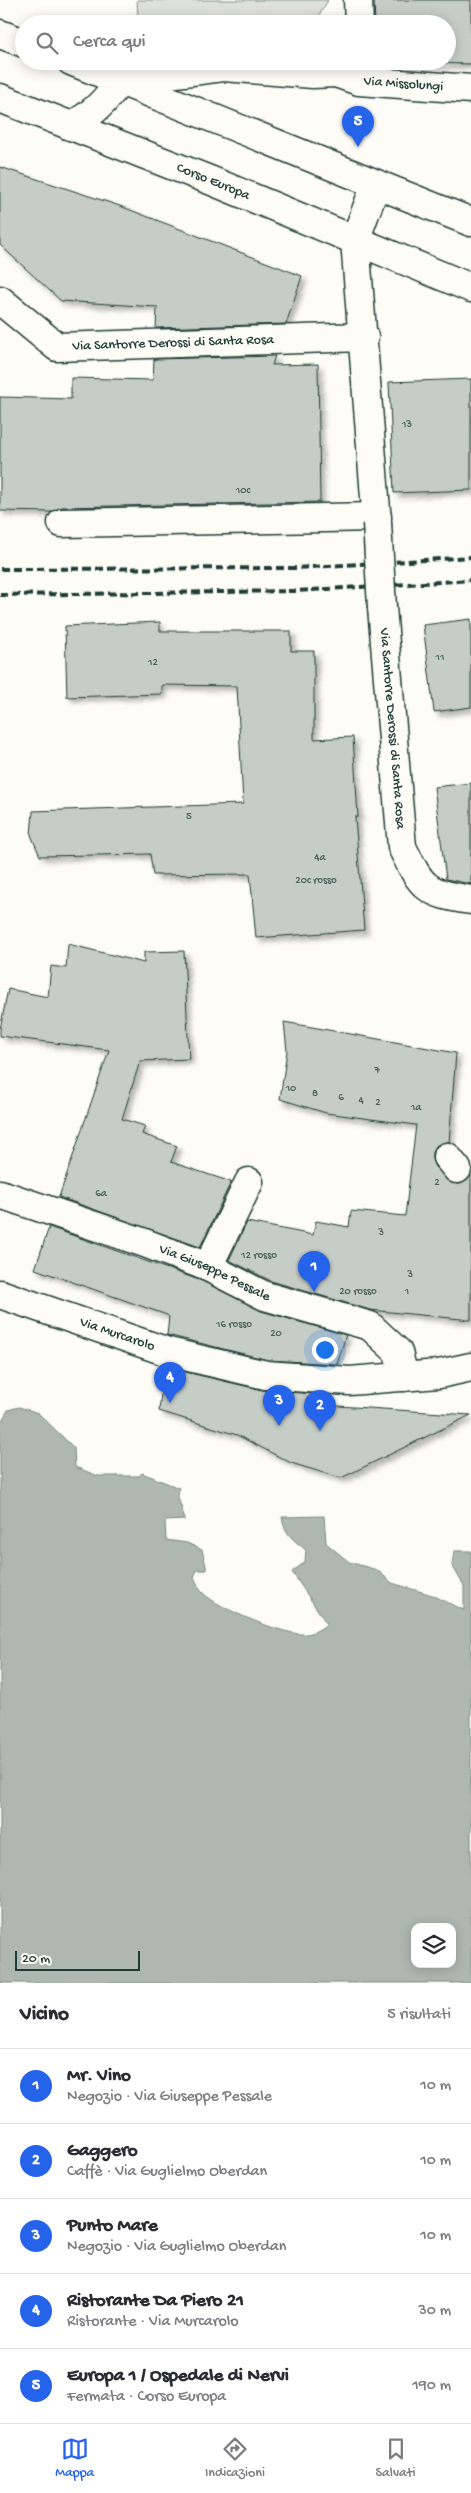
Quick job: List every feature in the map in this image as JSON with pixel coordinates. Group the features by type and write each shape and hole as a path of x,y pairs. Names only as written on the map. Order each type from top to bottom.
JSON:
{"street":[{"path":"358,0 359,15"},
{"path":"0,34 15,40"},
{"path":"95,70 471,222"},
{"path":"70,126 86,119 106,101 121,80 200,70"},
{"path":"262,70 313,74 330,70"},
{"name":"Via Missolungi","path":"346,70 359,81 471,89"},
{"name":"Corso Europa","path":"0,98 471,288"},
{"path":"356,240 376,184"},
{"name":"Via Santorre Derossi di Santa Rosa","path":"356,240 382,607 402,847 418,879 430,891 471,900"},
{"name":"Via Santorre Derossi di Santa Rosa","path":"0,300 57,347 364,337"},
{"path":"62,523 377,520"},
{"path":"208,1267 249,1182"},
{"name":"Via Giuseppe Pessale","path":"0,1194 142,1242 208,1267 265,1296 370,1326 398,1352 404,1377"},
{"name":"Via Murcarolo","path":"0,1294 168,1352 266,1375 348,1381 439,1374 471,1367"}],"shaded area":[{"path":"137,0 328,0 319,15 138,15"},
{"path":"19,1407 38,1413 74,1448 75,1467 98,1476 139,1476 142,1473 179,1488 178,1497 185,1520 165,1521 166,1540 187,1543 202,1550 207,1570 197,1570 194,1577 204,1594 236,1613 291,1633 308,1634 327,1624 292,1572 305,1562 306,1550 287,1532 282,1517 324,1516 326,1543 349,1562 377,1570 392,1583 432,1595 464,1610 464,1586 452,1565 454,1551 471,1551 471,1983 0,1983 0,1424 8,1410"}],"building":[{"path":"374,0 471,0 471,64 456,64 456,15 375,15"},
{"path":"0,167 120,206 302,276 286,324 156,328 157,307 61,301 0,245"},
{"path":"275,356 272,365 318,364 320,502 62,507 51,512 0,511 0,397 71,399 71,378 153,380 154,359"},
{"path":"471,379 471,490 394,493 389,382"},
{"path":"471,619 471,707 434,712 423,625"},
{"path":"160,622 160,631 291,631 291,651 314,651 314,739 353,737 358,817 355,817 364,930 256,938 250,874 153,875 150,854 40,856 31,835 33,811 243,804 237,686 162,685 162,694 67,697 65,626"},
{"path":"471,783 471,884 446,879 434,787"},
{"path":"68,944 144,963 144,952 184,951 189,1059 140,1061 122,1119 145,1126 142,1134 177,1146 171,1162 231,1182 200,1247 59,1197 109,1050 0,1036 0,1029 8,989 48,997 51,966 66,968"},
{"path":"284,1022 456,1053 449,1142 437,1145 432,1152 432,1159 435,1167 451,1183 460,1184 471,1175 471,1320 370,1310 271,1281 229,1260 247,1222 313,1235 316,1221 349,1227 351,1211 405,1216 416,1125 326,1113 280,1099 287,1051"},
{"path":"49,1227 202,1281 261,1311 346,1335 337,1364 268,1360 167,1335 169,1317 167,1315 35,1269"},
{"path":"164,1367 262,1390 327,1395 324,1405 471,1415 341,1478 291,1463 237,1435 159,1411"}],"railway":[{"path":"0,569 295,568 471,557"},
{"path":"0,595 295,591 471,580"}],"place":[{"name":"Europa 1 / Ospedale di Nervi","path":"358,147"},
{"name":"Mr. Vino","path":"314,1292"},
{"name":"Ristorante Da Piero 21","path":"170,1403"},
{"name":"Punto Mare","path":"279,1426"},
{"name":"Gaggero","path":"320,1431"}]}
